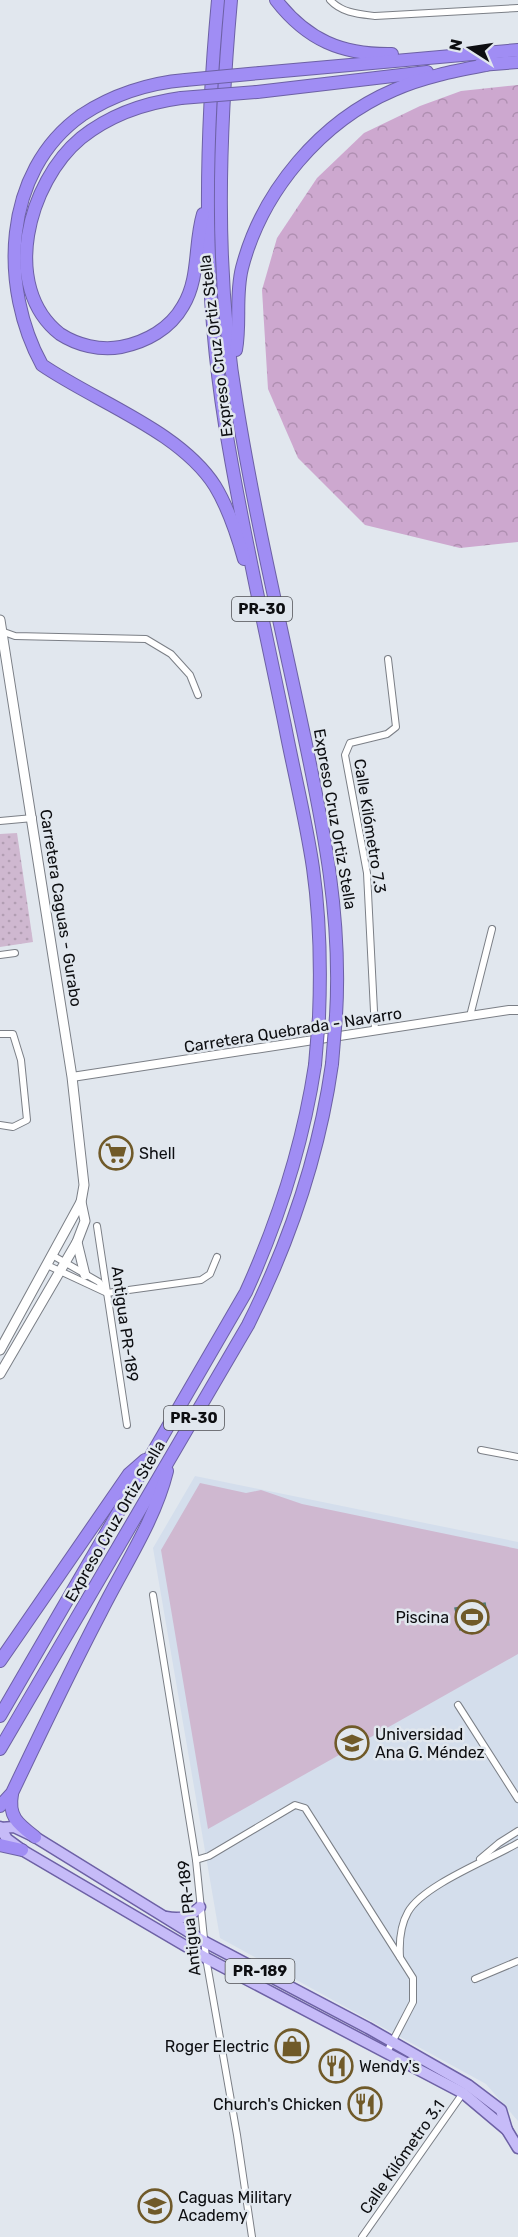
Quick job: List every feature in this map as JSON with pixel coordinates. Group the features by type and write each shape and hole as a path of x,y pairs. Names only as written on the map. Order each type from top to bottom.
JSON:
{"highway":[{"name":"Expreso Cruz Ortiz Stella","path":"0,1716 232,1317 266,1246 283,1202 297,1152 315,1065 320,1017 320,953 312,866 222,405 209,281 207,201 210,94 218,0"},
{"name":"Expreso Cruz Ortiz Stella","path":"0,1749 248,1325 281,1254 313,1161 332,1064 338,954 331,874 245,451 231,368 221,254 219,191 231,0"},
{"path":"276,0 305,28 331,44 354,52 368,55 518,62"},
{"path":"231,368 237,346 238,286 247,250 264,212 293,167 331,128 368,102 418,81 518,50"},
{"path":"207,201 199,228 196,267 189,296 169,324 153,336 117,348 103,348 79,343 55,331 31,303 22,281 21,251 33,202 53,167 81,138 107,120 146,104 257,92 488,59"},
{"path":"3,253 8,222 21,186 45,150 81,116 102,103 145,86 165,81 488,59"},
{"path":"9,313 25,345 42,366 171,441 207,475 231,519 246,565 254,602 265,624"},
{"path":"0,1660 129,1474 153,1453"},
{"path":"0,1806 12,1793 79,1654 162,1492 170,1459"},
{"path":"12,1793 10,1806 14,1818 35,1837"},
{"path":"0,1845 22,1850"}],"main road":[{"name":"Carretera Caguas - Gurabo","path":"0,620 72,1077 84,1185 81,1202 0,1350"},
{"name":"Carretera Caguas - Gurabo","path":"0,1374 64,1268 77,1242 85,1221 81,1202"},
{"path":"77,1242 85,1275"},
{"name":"PR-189","path":"507,2130 463,2093 206,1958 22,1850 7,1839 0,1828 14,1827 35,1837 205,1942 393,2042 468,2085 501,2110 507,2130 518,2148"},
{"path":"161,1916 178,1919 189,1917 201,1907"}],"street":[{"path":"330,0 337,7 356,14 375,16 518,8"},
{"path":"510,0 510,8"},
{"path":"1,631 15,636 146,639 171,654 190,675 198,694"},
{"name":"Calle Kilómetro 7.3","path":"375,1031 367,873 345,754 350,743 387,735 396,727 388,658"},
{"path":"0,821 33,818"},
{"path":"470,1016 492,929"},
{"path":"0,955 15,953"},
{"name":"Carretera Quebrada - Navarro","path":"72,1077 518,1010"},
{"path":"0,1034 13,1034 21,1060 27,1120 13,1126 0,1125"},
{"name":"Antigua PR-189","path":"98,1226 127,1425"},
{"path":"52,1255 64,1268 107,1293 201,1280 210,1274 217,1257"},
{"path":"47,1265 85,1275 99,1282 107,1293"},
{"path":"481,1450 518,1457"},
{"name":"Antigua PR-189","path":"153,1595 196,1860 206,1958 252,2237"},
{"path":"458,1705 518,1798"},
{"path":"196,1860 209,1856 295,1805 305,1808 413,1978 413,2002 387,2052"},
{"path":"400,1958 399,1937 408,1911 419,1899 475,1863 518,1831"},
{"path":"475,1863 518,1843"},
{"path":"475,1979 518,1961"},
{"name":"Calle Kilómetro 3.1","path":"362,2237 463,2093"}],"shaded area":[{"path":"17,833 33,942 0,947 0,834"},
{"name":"Universidad Ana G. Méndez","path":"195,1476 518,1542 518,2121 486,2084 220,1938 153,1548"},
{"path":"200,1483 246,1493 261,1490 302,1504 518,1549 518,1654 208,1829 161,1550"},
{"name":"Piscina","path":"485,1603 489,1625 460,1630 455,1608"}],"green space":[{"path":"518,85 518,542 460,548 365,525 298,458 268,389 262,290 277,238 317,178 364,133 420,106 461,91"}],"place":[{"name":"Shell","path":"116,1153"},
{"name":"Piscina","path":"472,1617"},
{"name":"Universidad Ana G. Méndez","path":"352,1743"},
{"name":"Roger Electric","path":"292,2046"},
{"name":"Wendy's","path":"336,2066"},
{"name":"Church's Chicken","path":"365,2104"},
{"name":"Caguas Military Academy","path":"155,2206"}]}
